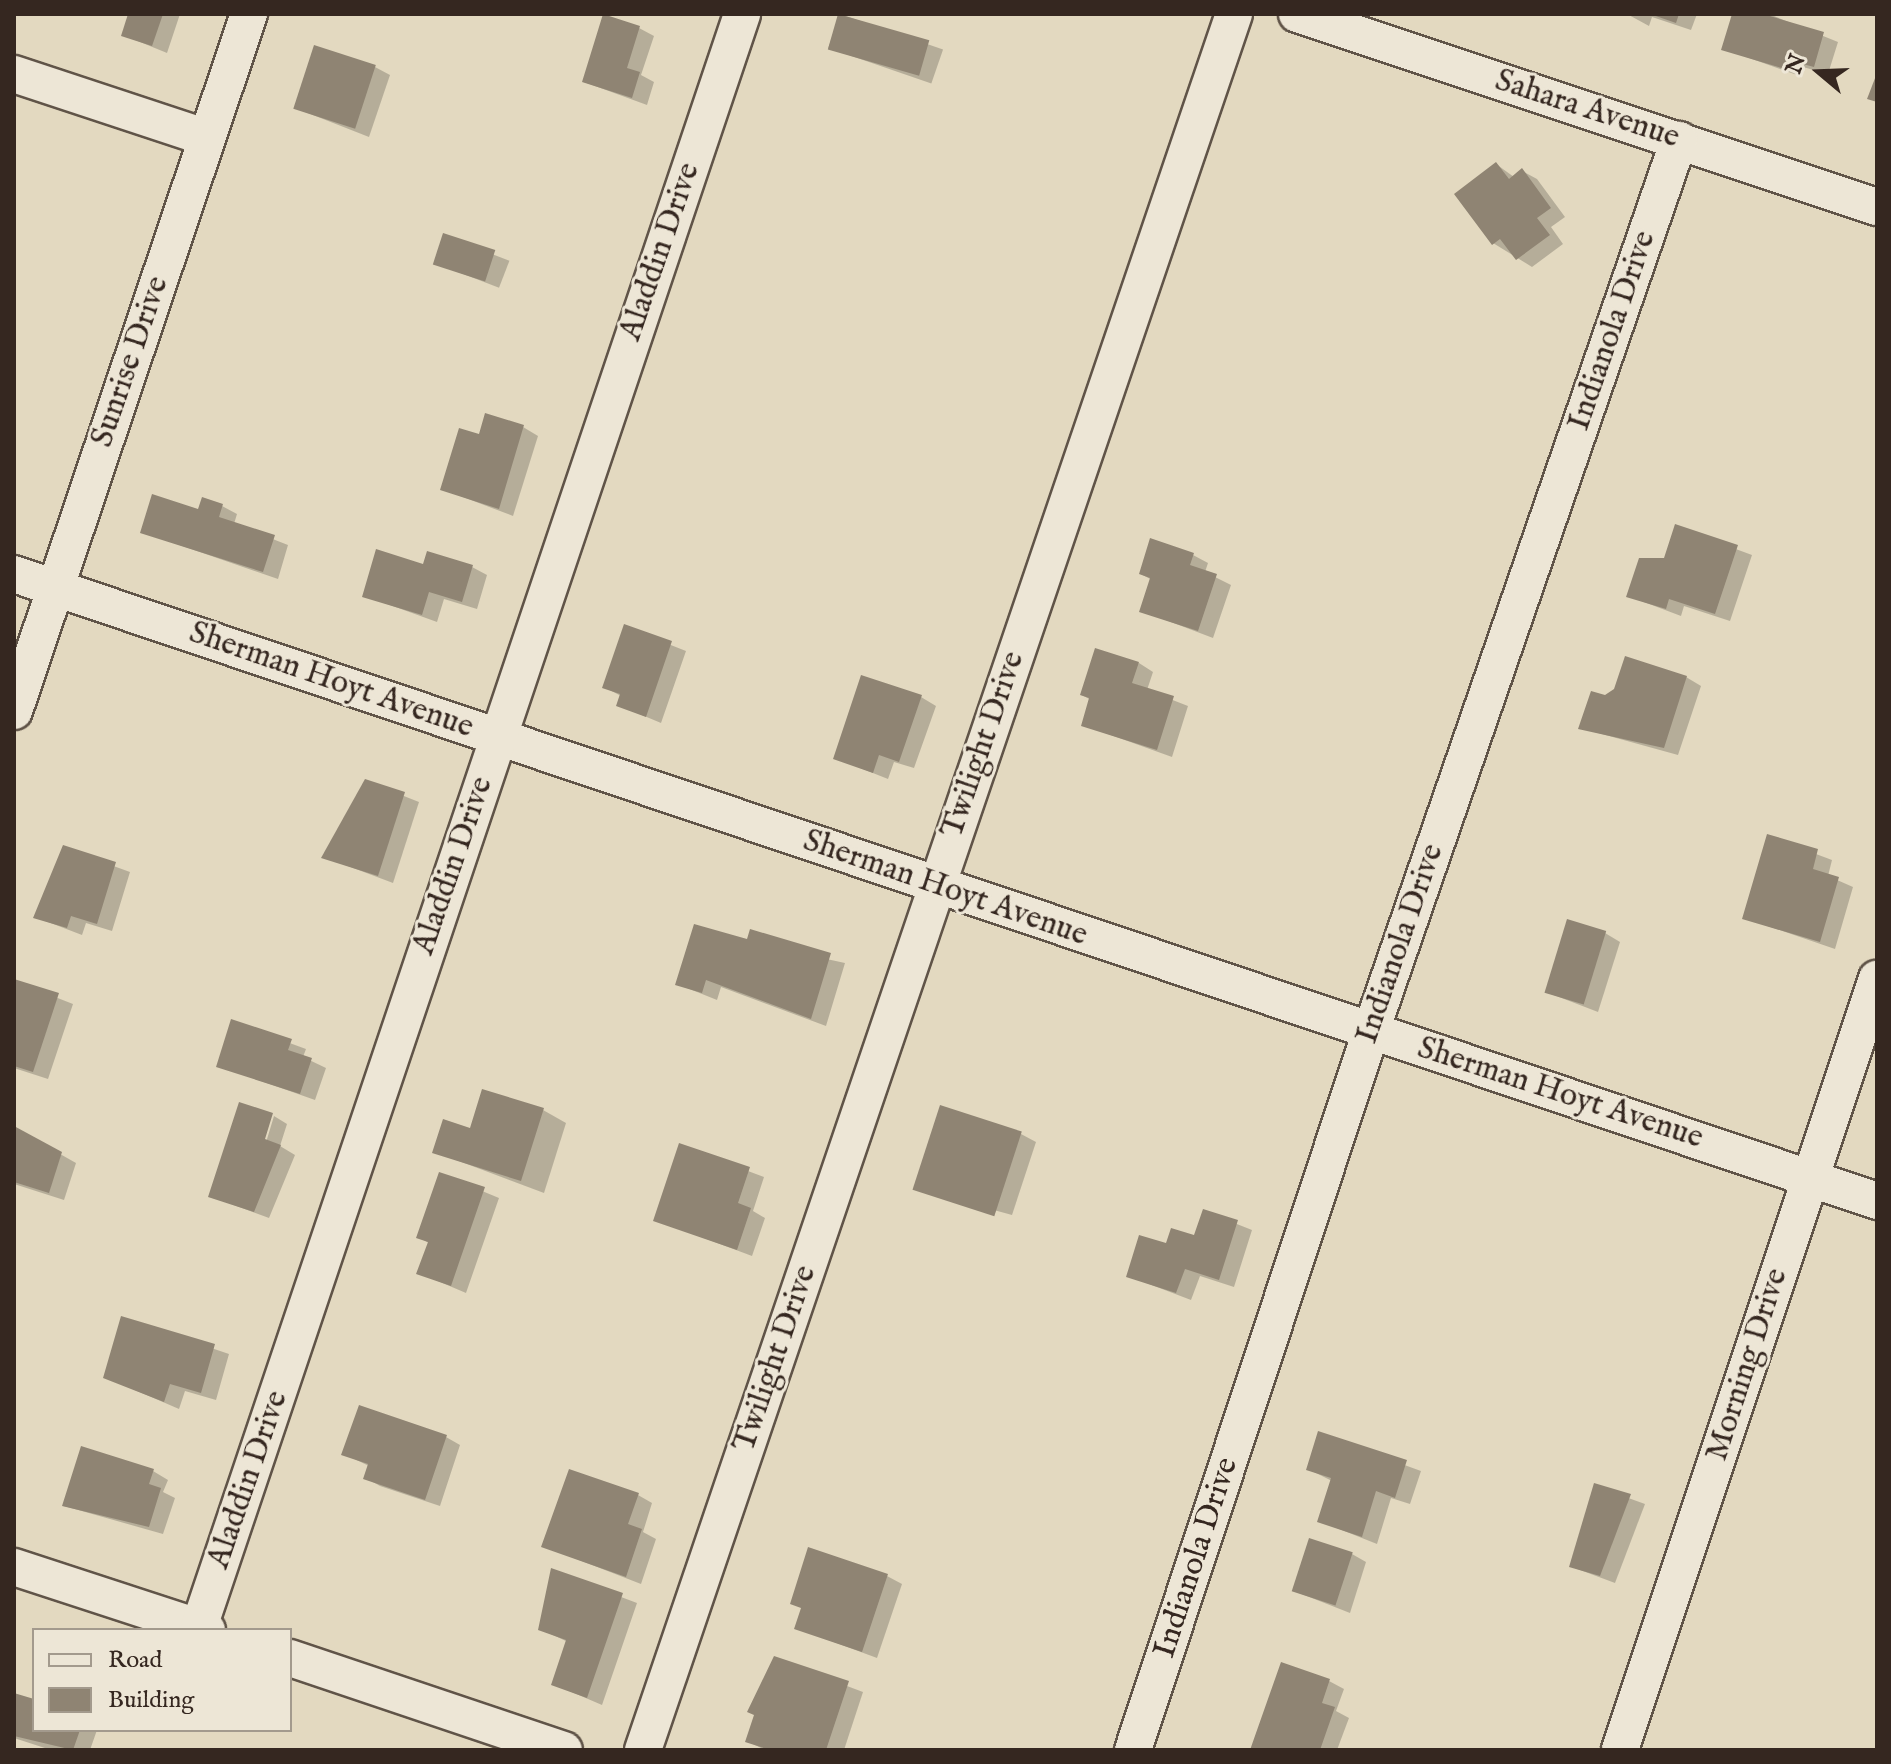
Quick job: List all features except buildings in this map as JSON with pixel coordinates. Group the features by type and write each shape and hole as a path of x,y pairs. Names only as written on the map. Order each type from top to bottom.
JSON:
{"street":[{"name":"Sunrise Drive","path":"14,711 249,14"},
{"name":"Aladdin Drive","path":"203,1628 497,737 742,14"},
{"name":"Twilight Drive","path":"643,1750 1234,14"},
{"name":"Sahara Avenue","path":"1297,14 1877,207"},
{"path":"14,74 207,138"},
{"name":"Indianola Drive","path":"1133,1750 1371,1031 1679,140"},
{"name":"Sherman Hoyt Avenue","path":"14,574 936,887 1877,1201"},
{"name":"Morning Drive","path":"1620,1750 1877,979"},
{"path":"14,1567 200,1628"},
{"path":"292,1659 564,1750"}]}
